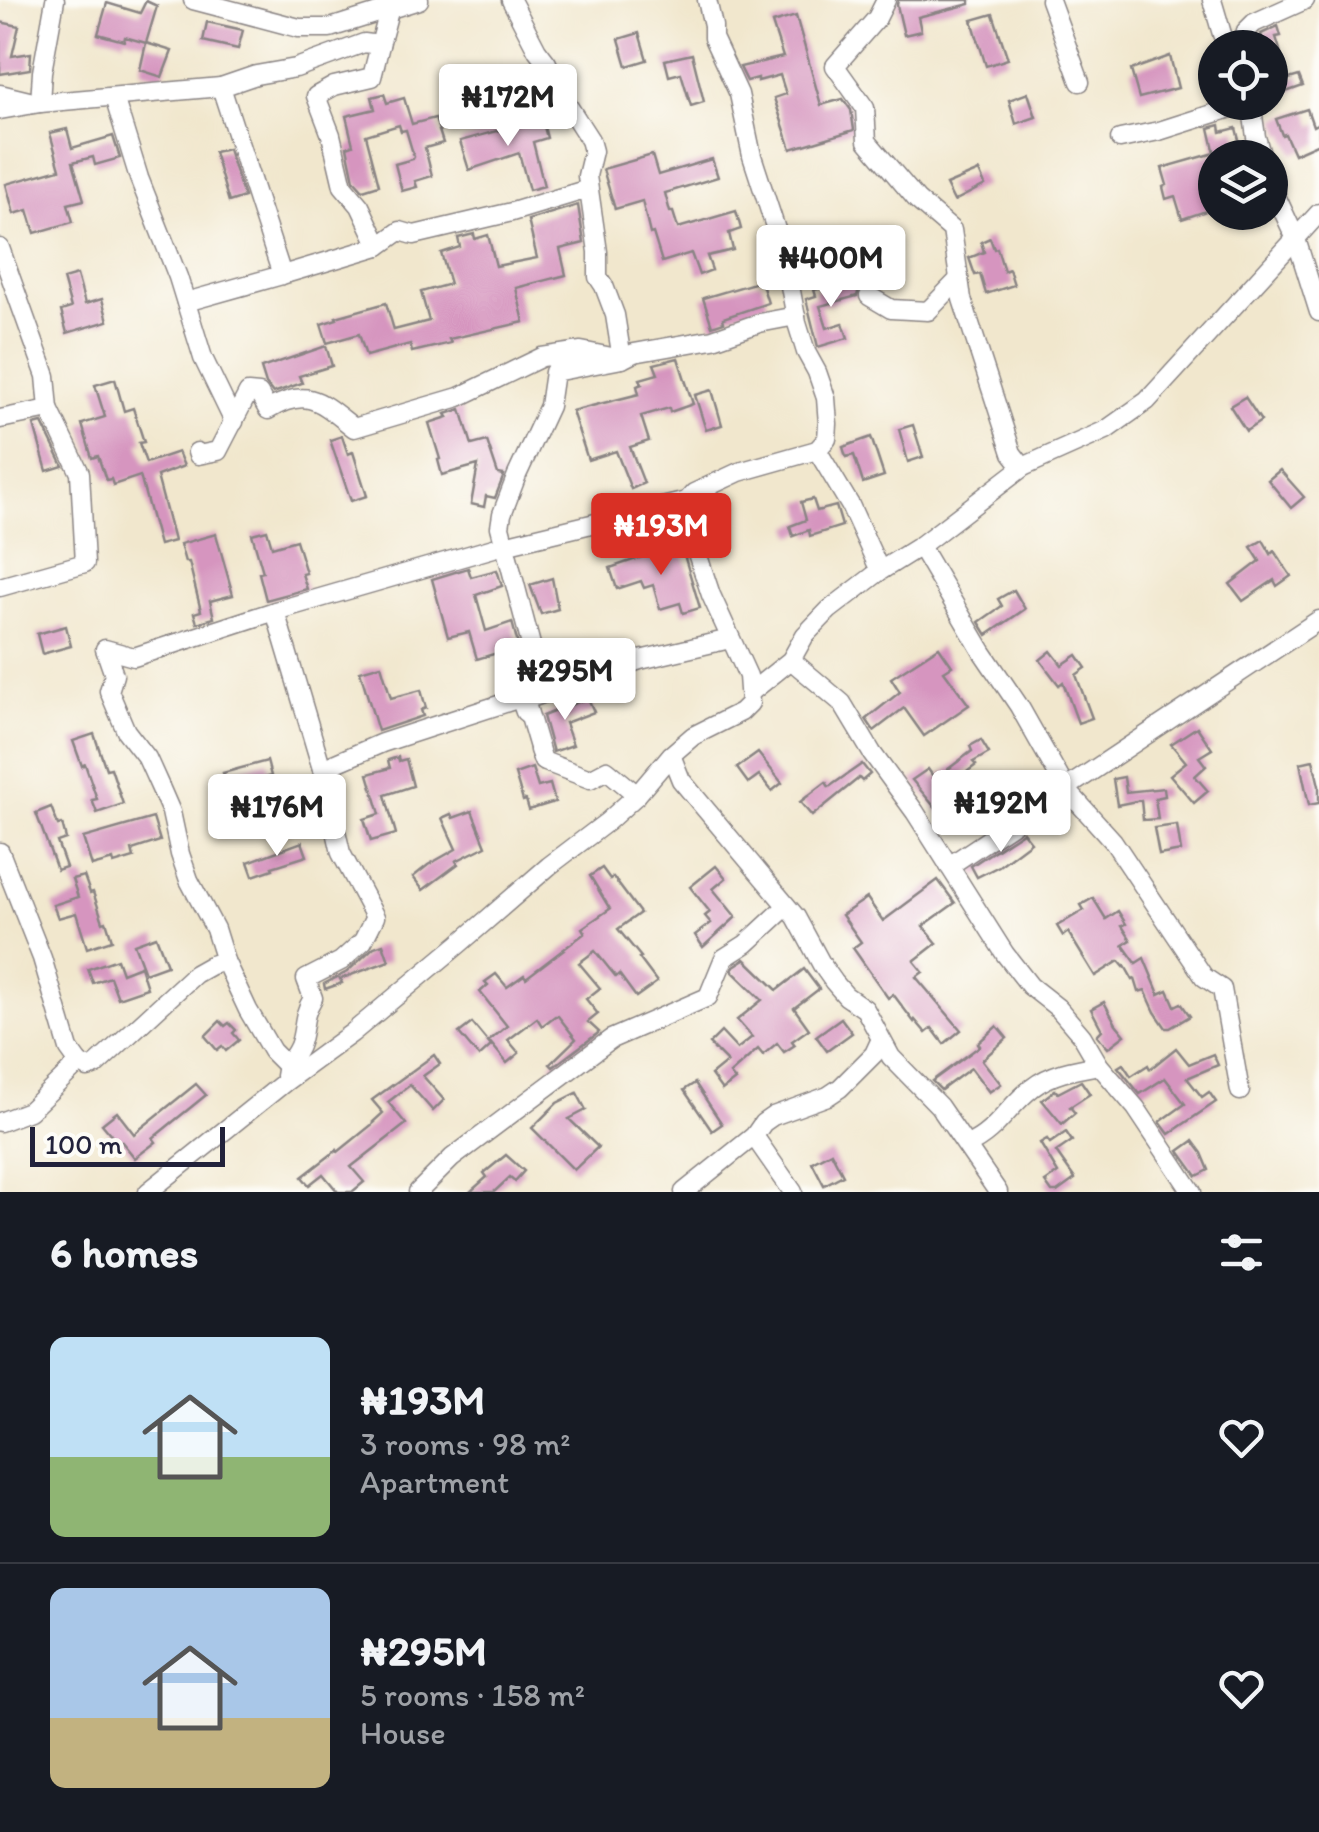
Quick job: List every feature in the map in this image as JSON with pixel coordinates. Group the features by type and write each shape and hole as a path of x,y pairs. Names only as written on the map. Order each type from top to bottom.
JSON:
{"street":[{"path":"40,104 55,0"},
{"path":"193,0 298,28 330,28 419,0"},
{"path":"511,0 561,95 590,140 593,152 587,176 598,278 615,315 622,359"},
{"path":"148,1192 286,1074 352,1033 548,866 607,822 693,736 741,712 750,703 748,676 711,596 689,529 687,501 694,493 740,472 817,450 827,438 826,398 806,352 784,254 752,156 738,94 713,38 707,0"},
{"path":"886,0 877,18 835,66 865,108 867,140 917,200 952,230 962,299 1012,453 1022,467"},
{"path":"1050,0 1080,82"},
{"path":"1212,0 1221,30"},
{"path":"1247,30 1305,0"},
{"path":"379,246 360,206 344,186 316,96 334,86 372,76 389,11"},
{"path":"0,110 221,87 256,75 296,68 352,46 380,45"},
{"path":"221,87 282,276"},
{"path":"0,94 40,104"},
{"path":"114,97 203,358 234,422"},
{"path":"1120,139 1198,119"},
{"path":"186,302 379,246 400,231 414,234 512,212 588,189"},
{"path":"750,692 791,660 804,635 829,610 1022,467 1106,430 1147,401 1319,214"},
{"path":"1288,222 1319,312"},
{"path":"0,248 46,376 48,409 80,473 85,563 0,587"},
{"path":"870,296 891,309 928,311 959,280"},
{"path":"543,761 526,700 536,664 532,640 500,527 517,474 549,406 554,372 713,339 759,323 796,316"},
{"path":"197,452 198,455 218,451 248,392 259,394 268,410 288,399 320,401 354,428 459,397 542,357 581,351 622,359"},
{"path":"0,419 48,409"},
{"path":"817,450 850,505 880,572"},
{"path":"286,1074 248,1010 225,960 216,929 189,880 171,812 147,758 126,731 109,691 114,675 106,649 134,657 504,546 687,501"},
{"path":"920,546 983,653 1020,706 1066,789 1113,841 1204,976 1222,989 1240,1091"},
{"path":"276,612 322,768 341,853 375,917 364,941 306,980 314,998 305,1011 300,1045 286,1074"},
{"path":"948,866 1319,620"},
{"path":"526,700 640,660 730,639"},
{"path":"791,660 842,703 1006,954 1030,986 1072,1023 1192,1192"},
{"path":"322,768 382,743 520,698 543,761 590,780 606,770 637,795"},
{"path":"671,755 681,780 796,917 834,982 865,1009 891,1058 940,1106 998,1192"},
{"path":"653,778 681,780"},
{"path":"0,852 42,958 68,1049 88,1068 96,1065 195,974 225,960"},
{"path":"418,1192 452,1158 611,1038 708,997 724,958 746,944 786,906"},
{"path":"684,1192 773,1116 840,1088 874,1054 880,1041"},
{"path":"0,1122 29,1111 79,1063"},
{"path":"967,1145 988,1134 1034,1086 1068,1070 1099,1066"},
{"path":"754,1136 793,1192"}],"building":[{"path":"898,0 970,0 970,4 918,17 921,31 904,35"},
{"path":"146,1 157,6 146,43 98,34 107,3 140,13"},
{"path":"993,14 1008,59 986,66 972,20"},
{"path":"796,16 821,105 843,99 851,110 854,130 791,149 774,98 786,94 780,75 747,81 740,67 783,57 772,23"},
{"path":"0,22 19,26 12,56 31,53 30,69 0,74"},
{"path":"207,22 243,30 238,49 203,41"},
{"path":"639,33 647,60 627,66 619,39"},
{"path":"146,43 172,51 162,77 140,70"},
{"path":"692,54 704,102 691,106 681,73 669,76 665,60"},
{"path":"1170,56 1178,88 1139,98 1131,70"},
{"path":"1288,76 1289,79 1299,76 1303,86 1288,91"},
{"path":"1028,93 1036,117 1016,124 1009,100"},
{"path":"384,94 387,103 404,98 412,124 435,118 443,143 425,148 432,176 415,181 417,187 402,191 395,164 414,157 406,130 401,131 399,125 366,135 379,185 363,190 354,180 347,147 353,145 346,116 375,109 372,97"},
{"path":"1307,109 1313,126 1319,123 1319,143 1294,154 1276,120 1288,120 1288,115"},
{"path":"542,119 547,138 533,142 544,186 529,190 519,153 469,170 460,141"},
{"path":"1220,125 1221,132 1236,128 1239,140 1212,140 1209,128"},
{"path":"67,129 72,148 113,136 120,158 95,165 93,157 73,162 84,200 68,204 73,222 35,233 28,210 14,214 6,184 60,169 50,133"},
{"path":"228,149 244,197 229,202 214,152"},
{"path":"652,155 658,175 712,159 718,177 665,193 678,228 736,211 741,229 729,233 733,250 707,256 712,270 699,275 691,253 662,262 642,201 615,209 603,169"},
{"path":"1198,158 1198,214 1182,219 1175,196 1166,199 1162,168"},
{"path":"979,171 985,185 954,201 946,185"},
{"path":"578,205 584,243 560,249 566,275 516,288 524,322 412,352 410,344 366,356 359,334 327,343 321,324 386,303 394,330 429,321 421,292 450,284 441,253 460,247 458,238 488,235 496,266 537,258 528,220"},
{"path":"886,236 890,250 884,252 890,279 877,282 866,241"},
{"path":"990,238 1014,285 986,294 980,274 975,275 969,258 984,252 981,242"},
{"path":"77,275 85,304 102,299 108,321 67,333 61,311 71,308 63,279"},
{"path":"865,277 867,284 857,296 820,306 827,328 843,323 848,338 818,347 806,299 816,296 814,290"},
{"path":"761,281 768,303 723,318 724,322 712,326 703,298"},
{"path":"326,346 332,366 299,376 302,383 273,393 266,384 261,368"},
{"path":"678,358 693,404 641,416 649,441 630,447 644,483 631,489 616,451 588,460 572,411 639,394 640,379 658,374 654,364"},
{"path":"115,379 124,411 133,408 146,463 178,452 184,466 157,476 174,541 159,545 140,476 113,485 111,479 106,480 98,456 92,458 82,424 105,417 95,385"},
{"path":"712,390 722,425 706,430 695,395"},
{"path":"1245,397 1261,421 1246,431 1230,406"},
{"path":"461,409 472,445 487,441 498,474 504,475 495,498 486,496 484,507 471,504 478,465 442,475 429,423"},
{"path":"42,423 63,466 47,471 34,425"},
{"path":"913,425 923,457 908,462 899,429"},
{"path":"342,436 348,454 353,452 367,496 351,501 330,440"},
{"path":"871,437 884,476 863,483 854,455 846,457 843,447"},
{"path":"1280,470 1304,497 1291,508 1268,480"},
{"path":"813,499 817,511 836,506 842,526 810,536 809,530 793,536 790,526 806,520 801,502"},
{"path":"267,530 272,547 296,540 307,589 266,600 252,534"},
{"path":"216,534 233,595 210,601 214,618 197,623 194,613 201,611 189,562 185,562 180,544"},
{"path":"1263,540 1291,576 1277,586 1274,580 1243,601 1230,584 1260,561 1251,547"},
{"path":"681,545 700,608 683,613 680,603 660,609 653,585 644,588 641,581 617,589 610,568"},
{"path":"468,568 471,577 497,570 502,586 476,595 486,631 512,622 521,656 517,657 514,648 477,659 469,632 448,637 432,579"},
{"path":"552,578 558,609 541,614 530,585"},
{"path":"1014,590 1025,609 987,635 979,622 1002,606 998,599"},
{"path":"66,626 71,646 42,654 37,634"},
{"path":"939,647 952,666 944,671 969,705 924,736 904,708 874,731 866,719 900,692 891,678"},
{"path":"1051,651 1062,665 1077,655 1086,668 1076,675 1092,718 1078,723 1063,682 1059,685 1040,660"},
{"path":"381,665 391,698 421,690 426,708 421,710 423,716 378,731 360,671"},
{"path":"588,698 594,712 565,723 573,745 553,752 543,716"},
{"path":"1197,727 1212,749 1199,757 1206,766 1195,776 1208,791 1194,803 1170,775 1186,762 1171,744"},
{"path":"94,734 123,804 97,813 92,800 97,799 73,741"},
{"path":"981,740 989,753 973,762 976,765 948,786 961,801 943,817 912,780 928,769 935,779"},
{"path":"758,753 782,783 772,791 759,775 748,783 737,768"},
{"path":"398,757 399,761 406,759 413,786 385,795 396,834 371,841 364,819 380,814 368,774 390,768 388,760"},
{"path":"1313,760 1319,803 1309,805 1300,763"},
{"path":"267,761 271,776 227,788 223,773"},
{"path":"862,764 870,774 862,781 859,778 812,816 800,802 826,782 829,787"},
{"path":"532,768 538,787 550,784 555,802 529,810 515,774"},
{"path":"1124,777 1126,792 1164,788 1165,796 1155,798 1158,819 1143,820 1141,800 1117,805 1113,779"},
{"path":"280,796 286,816 262,822 256,802"},
{"path":"51,807 66,839 57,842 66,867 57,870 36,813"},
{"path":"472,811 486,846 456,861 458,864 423,890 413,877 456,849 442,818"},
{"path":"153,818 160,841 132,850 134,858 92,866 83,838"},
{"path":"1177,825 1181,851 1159,855 1154,828"},
{"path":"1023,832 1031,842 977,877 971,866"},
{"path":"302,842 307,856 253,876 248,862"},
{"path":"716,866 726,878 713,889 736,917 703,947 695,935 711,923 705,916 710,912 690,887"},
{"path":"602,868 640,913 618,929 657,982 636,997 595,951 579,963 600,988 586,999 598,1014 588,1022 599,1032 553,1067 550,1064 576,1039 558,1016 542,1026 537,1018 508,1040 519,1053 507,1063 489,1041 507,1026 480,992 496,974 507,987 524,975 526,978 585,933 582,928 610,909 590,876"},
{"path":"84,876 112,940 87,948 76,913 58,918 53,905 78,897 72,879"},
{"path":"938,880 955,903 923,926 937,943 914,961 923,972 916,977 961,1030 944,1044 932,1028 926,1033 914,1022 893,994 888,998 853,948 861,942 842,915 867,898 883,921"},
{"path":"1093,898 1106,919 1118,911 1131,940 1123,945 1136,963 1144,958 1159,994 1168,990 1175,1006 1181,1003 1190,1016 1166,1028 1145,990 1139,992 1135,979 1119,961 1095,976 1068,932 1063,936 1057,926 1084,910 1081,905"},
{"path":"156,936 167,965 145,973 134,944"},
{"path":"383,944 389,961 340,979 342,983 325,989 324,984"},
{"path":"117,959 122,973 140,966 147,988 118,998 110,977 93,983 88,969"},
{"path":"745,959 777,990 804,969 819,989 794,1008 809,1029 792,1041 795,1045 784,1052 777,1043 763,1055 758,1049 730,1074 735,1080 722,1090 711,1075 727,1062 709,1044 721,1032 737,1049 752,1037 737,1020 762,1000 732,971"},
{"path":"1104,1002 1125,1035 1108,1048 1097,1035 1102,1030 1091,1009"},
{"path":"841,1018 852,1033 827,1051 816,1036"},
{"path":"220,1021 236,1030 233,1033 239,1040 226,1051 222,1046 217,1050 205,1036"},
{"path":"472,1023 491,1046 479,1057 459,1033"},
{"path":"997,1026 1007,1038 982,1060 1001,1084 989,1092 971,1068 941,1090 932,1081 980,1046 978,1043"},
{"path":"1176,1048 1189,1064 1213,1054 1218,1065 1187,1078 1202,1097 1209,1092 1216,1102 1169,1134 1160,1122 1185,1104 1165,1078 1140,1094 1118,1067 1123,1064 1131,1076 1148,1065 1150,1069"},
{"path":"434,1055 440,1064 423,1076 444,1100 433,1111 410,1085 388,1102 406,1124 351,1167 364,1182 352,1192 338,1192 323,1174 309,1185 302,1177 383,1113 372,1100"},
{"path":"1081,1081 1090,1094 1070,1107 1075,1113 1062,1124 1042,1100 1055,1090 1058,1093"},
{"path":"695,1083 722,1124 712,1131 684,1090"},
{"path":"196,1084 206,1095 153,1138 156,1142 135,1158 102,1124 117,1112 134,1134"},
{"path":"577,1093 586,1110 569,1119 598,1147 574,1170 532,1128 557,1103"},
{"path":"1066,1132 1072,1141 1056,1152 1075,1179 1052,1192 1045,1182 1058,1173 1040,1143 1047,1139 1050,1143"},
{"path":"1193,1141 1209,1170 1197,1176 1179,1151"},
{"path":"831,1152 843,1175 824,1185 812,1162"},
{"path":"506,1155 524,1171 515,1181 510,1177 494,1192 470,1192 487,1177 484,1173"}]}
